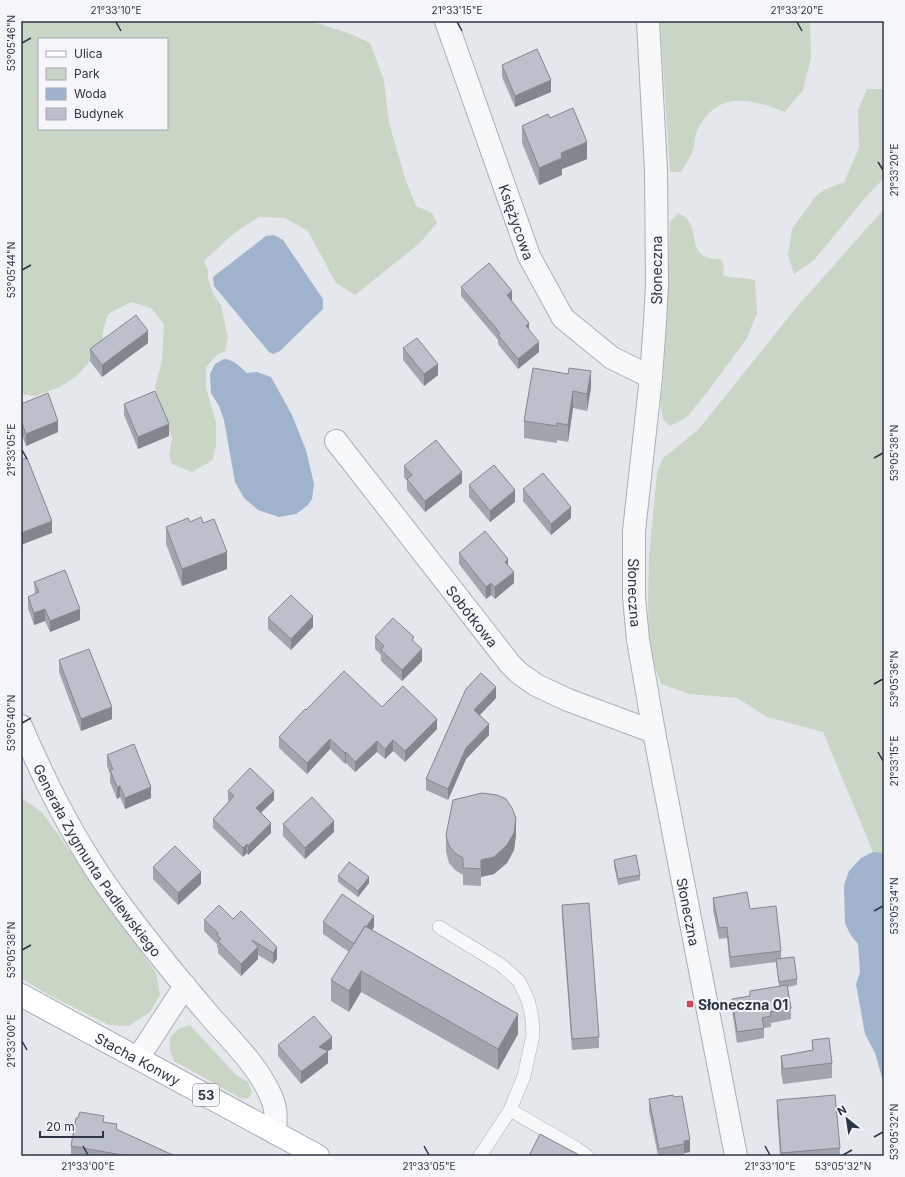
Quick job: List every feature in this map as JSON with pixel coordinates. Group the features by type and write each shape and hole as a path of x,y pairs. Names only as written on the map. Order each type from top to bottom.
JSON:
{"main road":[{"name":"Stacha Konwy","path":"21,995 275,1133 305,1153"}],"street":[{"name":"Księżycowa","path":"446,21 528,256 563,318 612,358 651,377"},
{"name":"Słoneczna","path":"648,21 656,171 657,277 651,377 634,531 634,590 638,640 654,732 736,1156"},
{"name":"Sobótkowa","path":"336,441 510,664 519,673 532,682 568,700 654,732"},
{"name":"Generała Zygmunta Padlewskiego","path":"21,726 53,797 106,885 185,986 258,1073 270,1092 276,1112 275,1133"},
{"path":"138,1058 185,986"}],"lane":[{"path":"439,927 501,965 519,981 528,1000 532,1018 533,1035 524,1076 510,1110 480,1156"},
{"path":"510,1110 576,1148 587,1156"}],"green space":[{"path":"21,21 311,21 351,34 370,43 384,80 389,123 406,181 416,206 432,213 437,223 420,243 355,295 336,283 308,231 285,218 259,217 233,234 204,261 208,270 208,278 213,294 221,305 228,338 225,351 218,354 206,367 206,387 216,423 216,445 213,460 192,472 172,464 169,455 172,438 164,418 155,387 162,361 164,324 151,308 131,302 108,314 103,331 102,347 77,376 60,387 35,396 21,394"},
{"path":"660,21 810,21 811,58 803,90 785,112 773,107 749,101 726,103 716,107 707,115 697,130 692,153 681,172 670,172"},
{"path":"867,89 884,89 884,178 866,197 814,260 794,274 788,255 792,229 816,196 824,190 844,182 859,148 858,110"},
{"path":"884,209 884,853 873,852 823,732 767,717 737,698 689,694 661,684 652,660 649,639 648,602 649,558 657,473 663,458 698,430 795,309"},
{"path":"678,213 686,218 690,224 698,250 702,255 710,258 721,259 724,266 723,275 755,280 757,313 747,338 709,390 687,417 670,426 663,419 660,401 663,385 667,319 670,222"},
{"path":"21,798 42,812 156,973 160,995 150,1012 129,1026 109,1025 47,994 21,978"},
{"path":"190,1025 236,1075 248,1082 252,1092 249,1098 242,1099 174,1061 170,1050 170,1038 178,1029"}],"water":[{"path":"274,235 283,240 323,299 323,309 280,351 273,354 269,352 214,286 213,277 266,236"},
{"path":"224,359 234,362 247,373 257,372 271,377 292,415 306,450 314,484 312,499 308,505 296,514 279,517 258,510 244,498 235,482 224,420 219,406 211,393 210,374 215,364"},
{"path":"873,852 884,853 884,1085 875,1053 865,1034 856,984 860,972 858,944 850,934 845,923 844,885 849,871 861,858"}],"building":[{"path":"537,49 551,80 515,96 502,65"},
{"path":"573,108 587,142 561,153 562,158 539,168 522,126 548,114 550,118"},
{"path":"489,263 512,291 507,295 529,323 526,326 539,342 518,359 498,335 500,333 461,287"},
{"path":"136,315 148,331 102,365 90,349"},
{"path":"417,338 438,364 424,374 403,348"},
{"path":"533,368 568,374 569,368 591,371 587,394 573,391 568,425 557,423 557,426 524,421"},
{"path":"155,391 169,424 138,437 124,404"},
{"path":"48,393 58,421 26,434 21,421 21,404"},
{"path":"436,440 462,472 425,501 407,479 412,475 404,466"},
{"path":"27,458 52,521 21,533 21,460"},
{"path":"494,465 515,490 490,511 469,485"},
{"path":"543,473 571,507 551,524 523,489"},
{"path":"201,517 203,523 214,519 227,552 182,569 166,527 188,518 190,522"},
{"path":"485,531 508,559 505,562 514,572 495,587 491,583 486,587 459,553"},
{"path":"65,570 80,609 50,621 45,609 34,613 28,597 39,592 34,582"},
{"path":"291,595 313,616 291,639 268,618"},
{"path":"393,618 414,637 412,640 422,649 402,670 381,650 384,646 375,637"},
{"path":"89,649 112,707 81,719 59,660"},
{"path":"344,671 382,707 403,686 437,719 405,751 393,740 385,749 377,741 355,762 346,752 345,753 330,739 307,763 279,737"},
{"path":"481,673 496,687 474,710 489,724 466,748 448,789 426,779 466,689"},
{"path":"134,744 151,787 125,798 120,786 117,787 110,770 113,769 107,755"},
{"path":"250,768 274,791 256,808 271,823 248,846 247,844 243,848 213,819 234,796 228,791"},
{"path":"482,793 497,795 506,799 516,818 514,833 507,845 494,857 481,860 481,869 463,868 463,858 455,853 449,846 446,835 453,800"},
{"path":"312,797 334,821 305,848 283,824"},
{"path":"175,846 201,872 178,893 153,867"},
{"path":"636,855 640,875 618,879 614,860"},
{"path":"349,862 369,877 358,891 338,876"},
{"path":"747,892 750,909 776,906 781,951 730,957 727,927 719,928 713,898"},
{"path":"342,894 374,916 366,927 365,926 354,944 323,922"},
{"path":"589,903 599,1037 572,1039 562,905"},
{"path":"219,905 233,919 241,911 277,947 273,953 252,940 258,947 241,964 218,941 221,939 217,935 218,933 204,920"},
{"path":"365,926 518,1014 498,1049 361,971 349,991 331,980"},
{"path":"794,957 797,979 779,982 776,959"},
{"path":"787,985 791,1008 770,1012 771,1016 762,1018 764,1028 737,1032 732,999 750,996 750,991"},
{"path":"314,1016 332,1037 319,1047 328,1051 301,1072 278,1045"},
{"path":"829,1038 832,1063 783,1069 781,1056 813,1050 812,1040"},
{"path":"673,1095 674,1097 682,1096 690,1140 684,1141 684,1144 659,1149 649,1099"},
{"path":"835,1095 840,1148 781,1153 777,1100"},
{"path":"80,1112 104,1116 103,1122 117,1124 116,1129 175,1156 128,1156 71,1146 76,1118 78,1118"},
{"path":"540,1134 581,1156 529,1156"}],"place":[{"name":"Słoneczna 01","path":"690,1004"}]}
